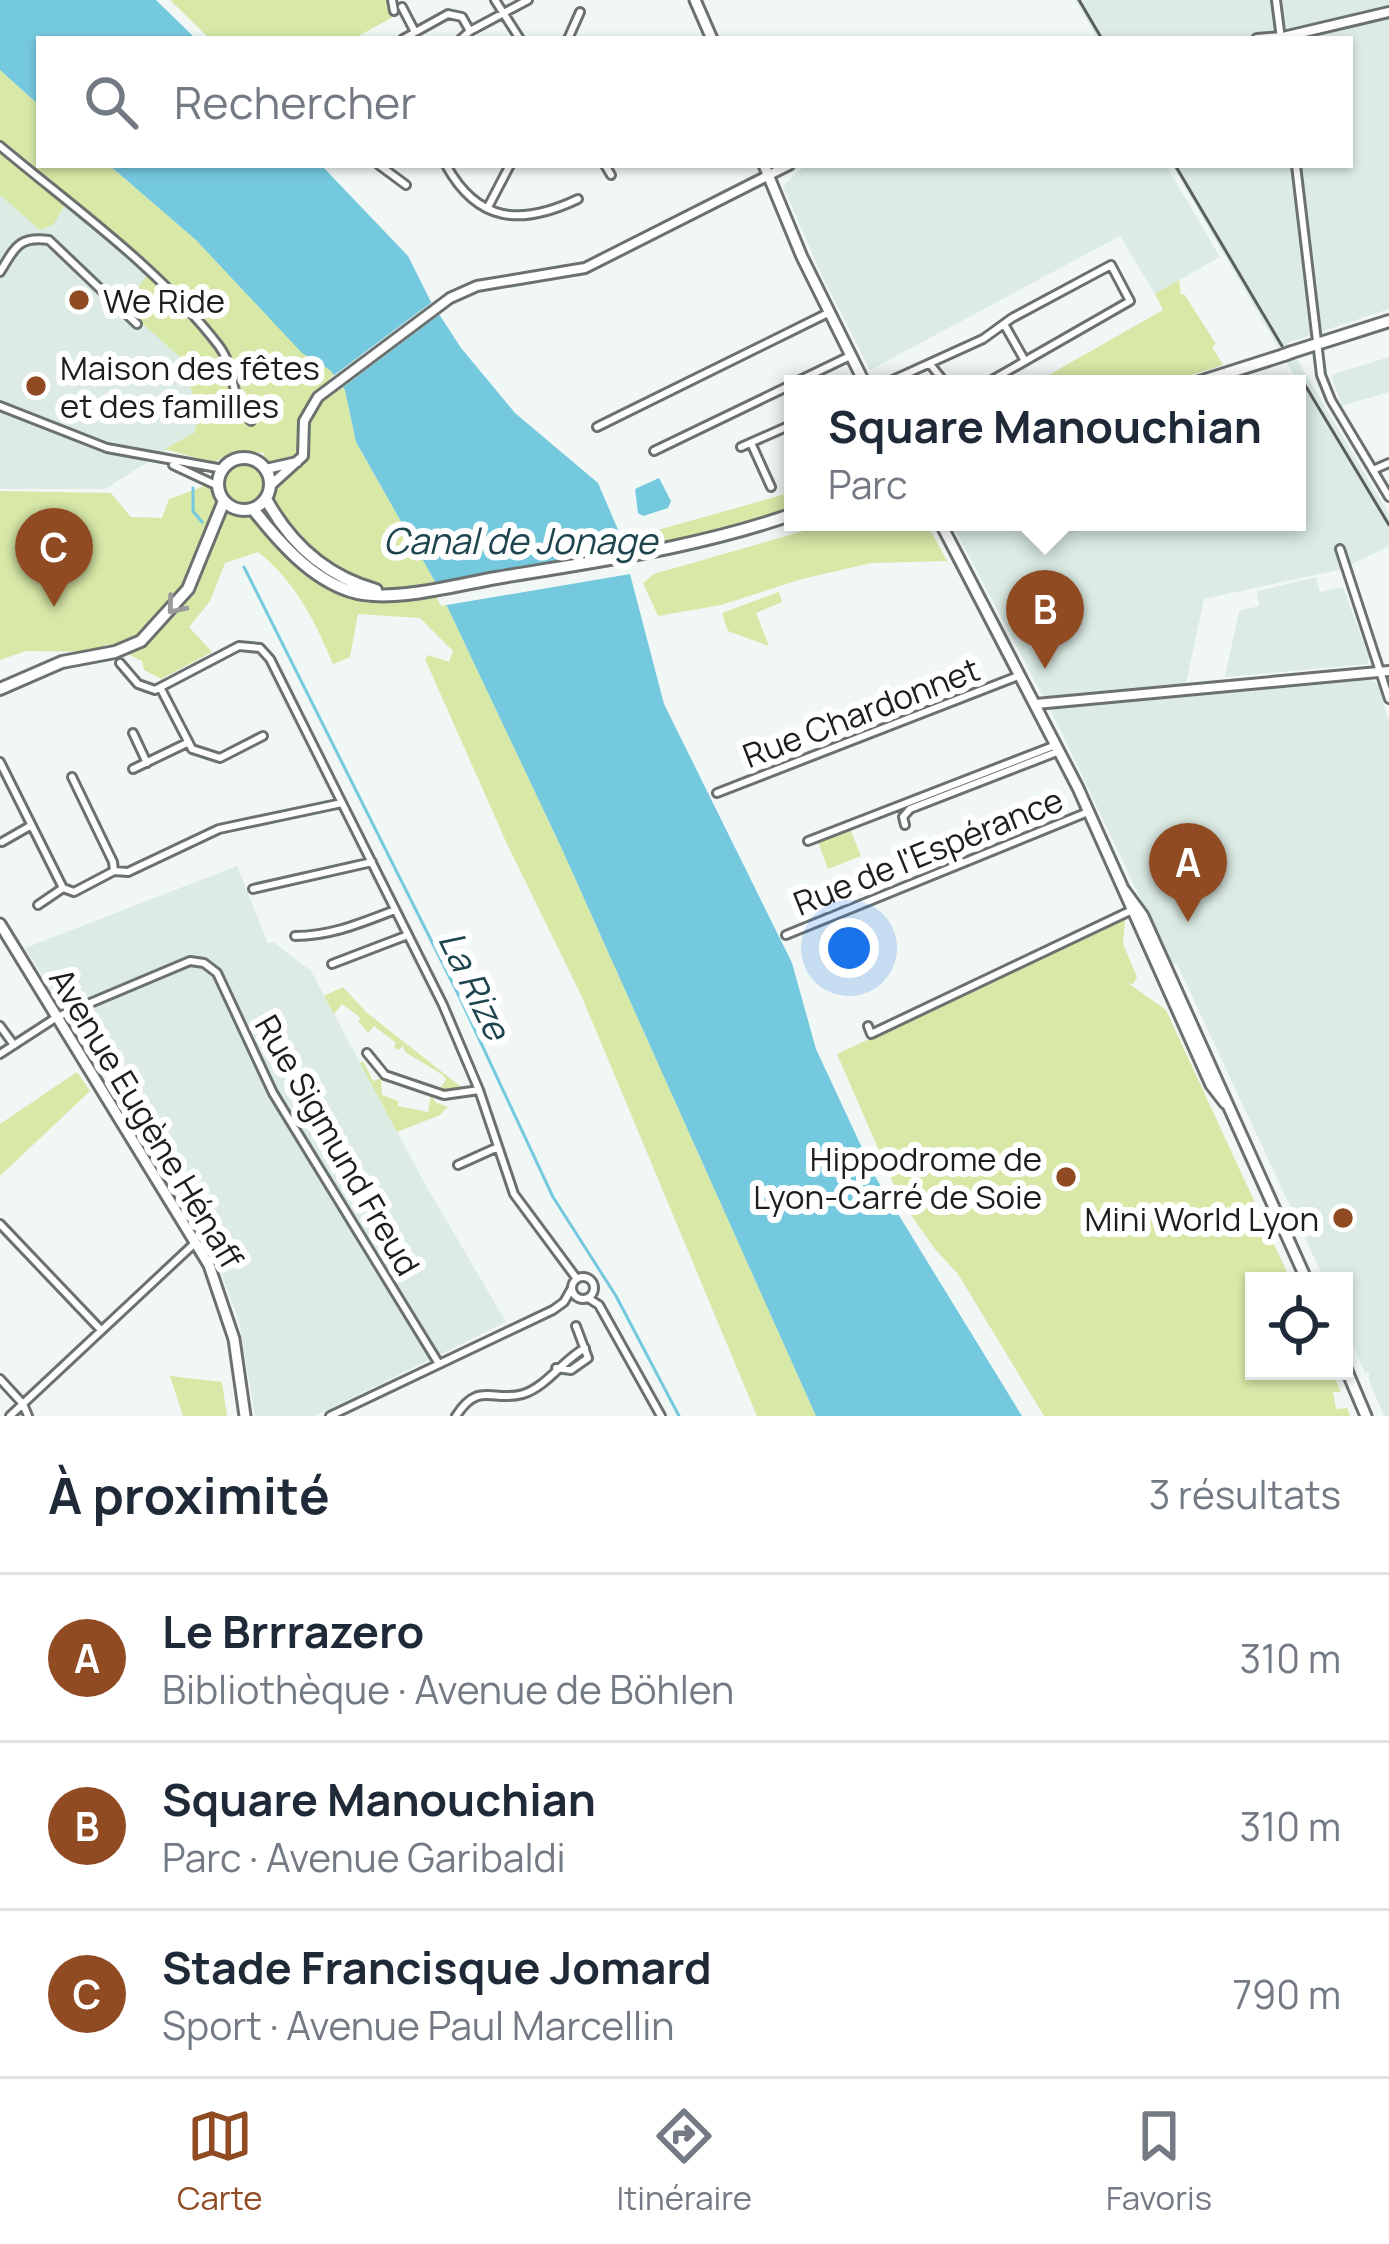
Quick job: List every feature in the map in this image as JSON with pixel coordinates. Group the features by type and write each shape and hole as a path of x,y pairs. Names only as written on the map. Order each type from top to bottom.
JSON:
{"main road":[{"path":"694,0 711,36"},
{"path":"765,169 860,375"},
{"path":"1221,375 1389,321"},
{"path":"244,458 266,469 271,485 266,499 254,509 236,509 224,501 218,486 223,469 234,459 244,458"},
{"path":"266,499 315,562 335,575 385,593"},
{"path":"0,688 62,662 115,652 141,641 188,590 224,501"},
{"path":"254,509 280,541 326,580 348,591 385,593 650,551 736,534 784,517"},
{"path":"945,531 1036,704 1211,1085 1225,1103 1303,1272"},
{"path":"1120,887 1143,916 1221,1083 1225,1103"},
{"path":"1132,915 1151,934"},
{"name":"Avenue Eugène Hénaff","path":"0,924 196,1242 228,1316 245,1416"},
{"path":"1351,1380 1366,1416"}],"street":[{"path":"392,0 415,32"},
{"path":"495,0 515,36"},
{"path":"464,36 528,0"},
{"path":"1276,0 1280,36"},
{"path":"569,36 580,12"},
{"path":"1288,36 1389,12"},
{"path":"409,36 448,14 455,14 470,31"},
{"path":"0,146 179,301 222,350 235,400 250,421"},
{"path":"383,168 406,185"},
{"path":"448,168 464,196 504,214 549,213 578,199"},
{"path":"488,207 508,168"},
{"path":"606,168 610,175"},
{"path":"1296,168 1316,345 1328,393 1389,497"},
{"path":"271,485 299,461 305,449 307,413 318,397 450,298 477,286 585,268 765,169"},
{"path":"0,272 16,246 31,238 49,241 136,324"},
{"path":"905,375 983,339 1111,265 1130,301 1001,375"},
{"path":"597,427 828,313"},
{"path":"1004,324 1025,361"},
{"path":"811,375 850,356"},
{"path":"930,364 939,375"},
{"path":"654,451 784,388"},
{"path":"0,406 106,448 223,469"},
{"path":"741,448 784,428"},
{"path":"751,443 771,487"},
{"path":"159,459 218,486"},
{"path":"266,469 299,461"},
{"path":"1373,470 1389,463"},
{"path":"1340,549 1385,671 1389,699"},
{"path":"120,663 145,688 161,689 239,646 260,648 270,659 479,1090 523,1210 577,1279"},
{"path":"1036,704 1385,671"},
{"name":"Rue Chardonnet","path":"717,794 1021,675"},
{"path":"161,689 192,749 220,758 263,736"},
{"path":"133,734 147,763"},
{"path":"133,769 187,743"},
{"path":"905,825 903,817 910,809 1057,748"},
{"path":"808,841 1057,748"},
{"path":"0,762 63,888 74,892 219,829 342,802"},
{"path":"72,778 114,872"},
{"name":"Rue de l'Espérance","path":"786,935 1088,812"},
{"path":"2,842 32,825"},
{"path":"253,889 372,862"},
{"path":"38,905 63,888"},
{"path":"295,936 320,931 334,934 395,910"},
{"path":"868,1026 871,1034 1132,915"},
{"path":"332,964 407,935"},
{"name":"Rue Sigmund Freud","path":"0,1054 57,1017 190,961 204,963 217,974 273,1093 439,1364"},
{"path":"0,1026 14,1045"},
{"path":"367,1053 385,1075 444,1095 479,1090"},
{"path":"458,1165 498,1147"},
{"path":"2,1231 100,1329"},
{"path":"10,1416 196,1242"},
{"path":"330,1416 553,1310 564,1302 577,1279 584,1277 593,1284 588,1298"},
{"path":"572,1288 577,1298 598,1305 661,1416"},
{"path":"456,1416 476,1395 518,1396 530,1391 585,1348 576,1326"},
{"path":"0,1378 28,1416"}],"shaded area":[{"path":"1075,0 1389,0 1389,309 1287,343 1389,514 1389,546 1342,569 1204,599 1184,693 1371,680 1378,684 1389,722 1389,1416 1384,1416 1369,1372 1365,1373 1353,1345 1353,1272 1321,1272 1177,964 1172,965 1058,725 956,531 1306,531 1306,375 1294,375 1174,168 1353,168 1353,36 1096,36"},
{"path":"0,165 55,222 67,200 151,272 136,317 182,359 199,415 194,433 105,489 0,489"},
{"path":"1168,168 1220,257 1155,294 1120,236 870,370 783,186 801,169"},
{"path":"1389,357 1389,392 1342,406 1331,375"},
{"path":"1316,577 1320,592 1343,587 1369,658 1367,664 1225,677 1239,611 1259,606 1257,591"},
{"path":"237,866 268,943 311,971 425,1184 506,1322 315,1416 255,1416 239,1321 214,1254 25,948"}],"green space":[{"path":"170,0 389,0 393,17 358,36 207,36"},
{"path":"0,70 36,102 36,168 112,168 196,240 302,352 330,370 345,390 356,442 438,587 561,847 816,1416 757,1416 582,997 425,659 428,655 449,662 453,651 420,618 358,614 350,657 333,664 303,603 258,552 225,563 210,601 189,627 212,652 161,679 144,670 142,661 107,644 95,652 26,651 0,660 0,491 111,493 131,517 162,518 169,499 266,453 234,451 213,463 165,449 194,433 199,415 182,359 124,307 150,271 67,201 54,224 40,230 0,195"},
{"path":"1179,280 1181,295 1216,344 1212,347 1223,365 1191,375 1049,375 1163,310 1155,294"},
{"path":"784,495 784,513 712,535 636,548 633,537"},
{"path":"804,531 931,531 947,561 871,563 721,605 658,616 643,583 654,574"},
{"path":"779,592 782,602 756,613 769,646 728,631 722,613"},
{"path":"850,829 861,856 828,869 818,842"},
{"name":"Hippodrome de Lyon-Carré de Soie","path":"1125,920 1123,944 1137,977 1133,984 1128,983 1166,1010 1287,1272 1245,1272 1245,1380 1336,1380 1341,1392 1333,1392 1336,1409 1347,1408 1350,1416 1044,1416 958,1274 901,1201 837,1054"},
{"path":"343,987 366,1012 465,1090 439,1090 446,1080 443,1075 405,1052 403,1046 398,1050 374,1026 368,1033 358,1021 361,1018 342,1004 334,1014 324,996"},
{"path":"363,1061 373,1081 381,1078 382,1095 398,1101 398,1106 428,1112 431,1095 448,1107 440,1115 397,1132"},
{"path":"77,1072 90,1091 0,1176 0,1124"},
{"path":"170,1376 222,1382 227,1416 183,1416"}],"water":[{"path":"0,0 156,0 193,36 36,36 36,102 0,70"},
{"name":"Canal de Jonage","path":"112,168 324,168 408,256 461,348 515,413 598,483 619,532 664,704 792,963 816,1049 876,1178 1022,1416 816,1416 561,847 438,587 356,442 345,390 330,370 302,353 196,240"},
{"path":"659,478 671,501 668,508 643,516 638,513 635,489"}],"pier":[{"path":"436,299 444,311 338,391 329,379"},
{"path":"630,549 636,573 441,606 429,583"}],"waterway":[{"name":"La Rize","path":"193,488 193,511 202,522"},
{"name":"La Rize","path":"244,567 459,996 553,1197 616,1296 679,1416"}],"tram line":[{"path":"1079,0 1100,36"},
{"path":"1177,168 1282,346"},
{"path":"1306,387 1389,525"}],"place":[{"name":"We Ride","path":"79,300"},
{"name":"Maison des fêtes et des familles","path":"36,386"},
{"name":"Stade Francisque Jomard","path":"54,607"},
{"name":"Square Manouchian","path":"1045,669"},
{"name":"Le Brrrazero","path":"1188,922"},
{"name":"Hippodrome de Lyon-Carré de Soie","path":"1066,1177"},
{"name":"Mini World Lyon","path":"1343,1218"}]}
